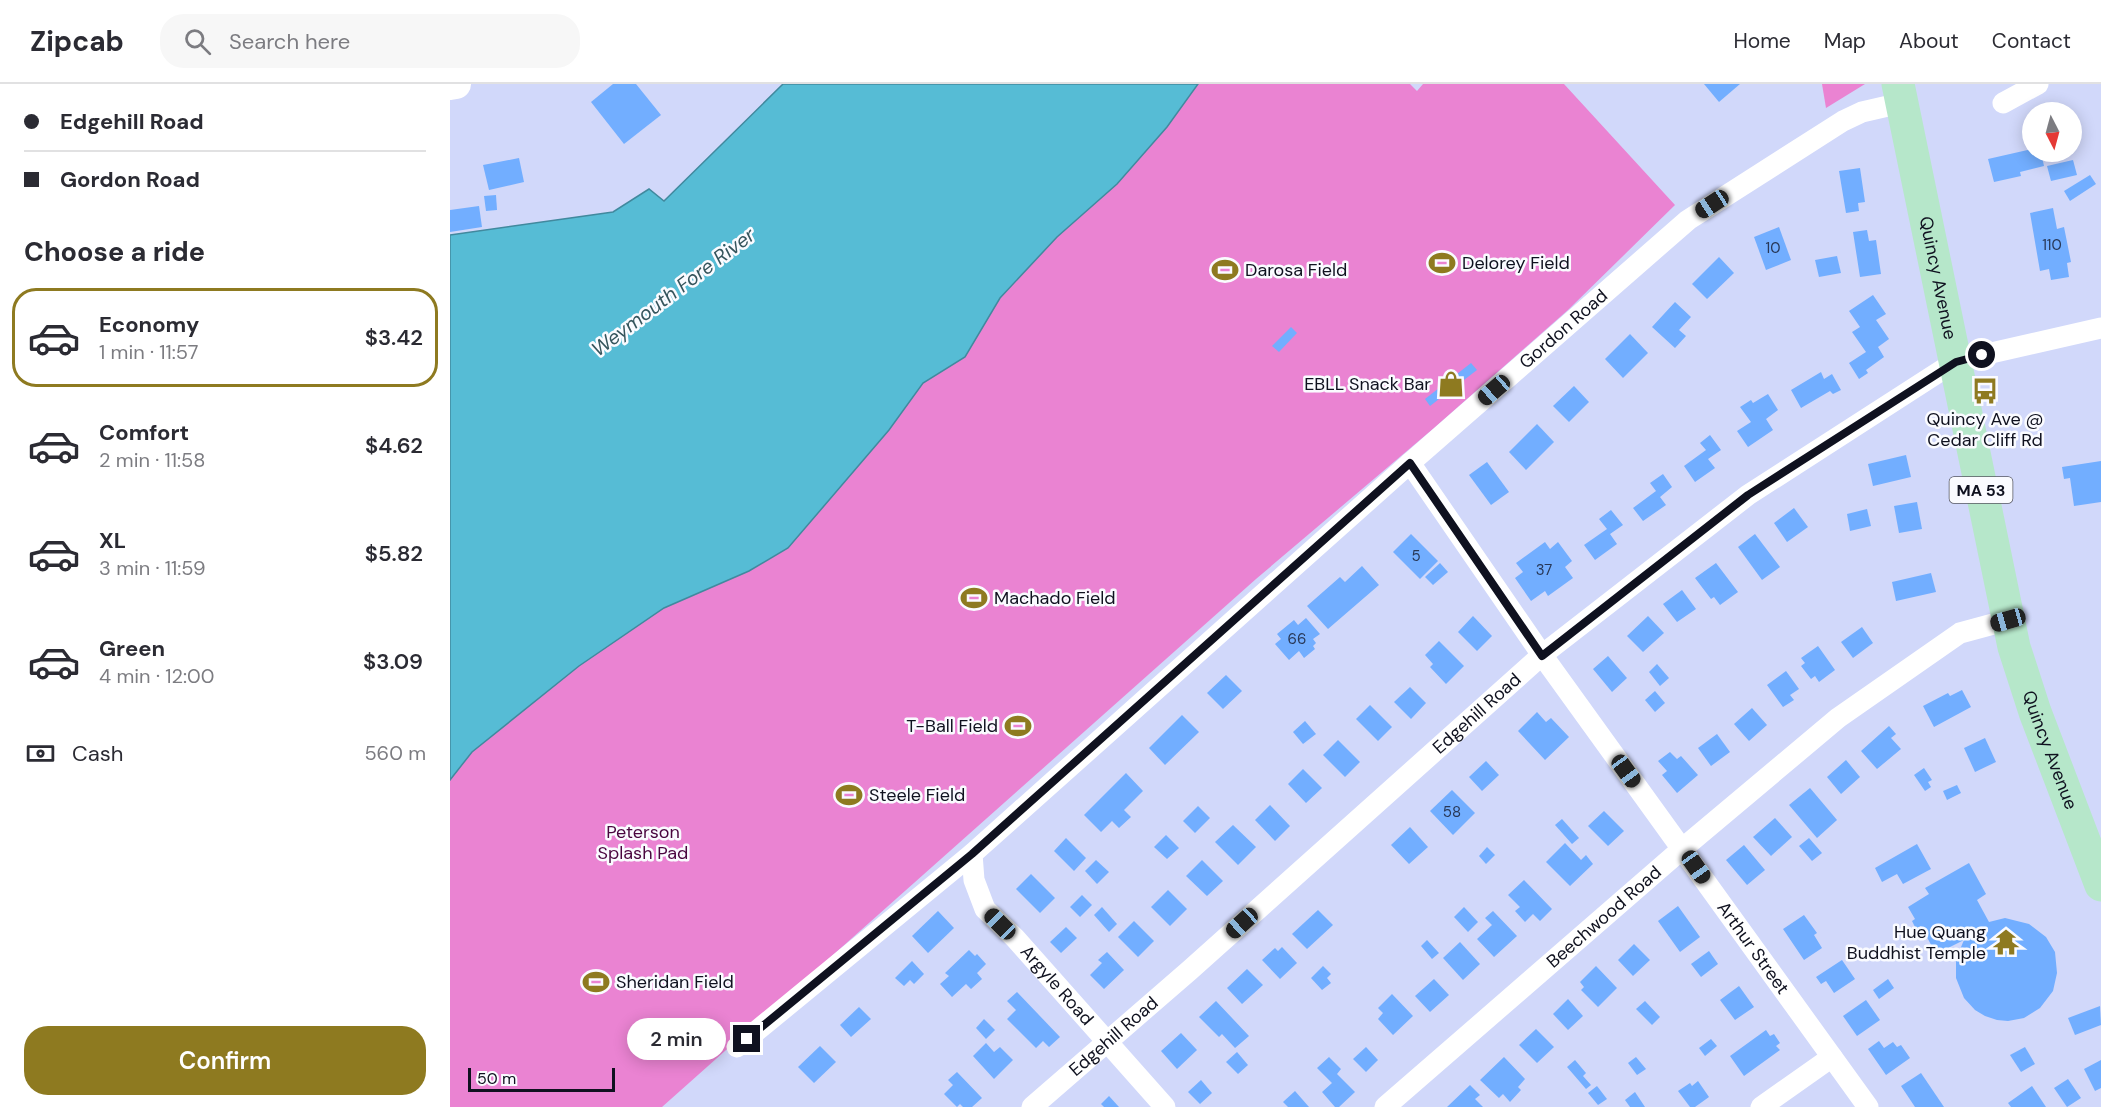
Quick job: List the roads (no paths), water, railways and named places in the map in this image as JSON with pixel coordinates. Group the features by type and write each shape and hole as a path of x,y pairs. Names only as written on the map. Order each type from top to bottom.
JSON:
{"main road":[{"path":"450,85 456,84"},
{"name":"Quincy Avenue","path":"1900,94 2008,620 2029,695 2101,885"}],"street":[{"path":"2003,103 2038,84"},
{"name":"Gordon Road","path":"737,1047 972,854 1410,463 1688,220 1843,121 1900,94"},
{"name":"Edgehill Road","path":"1032,1107 1199,962 1542,656 1748,495 1956,362 2101,328"},
{"name":"Arthur Street","path":"1410,463 1542,656 1868,1107"},
{"name":"Beechwood Road","path":"1385,1107 1682,849 1838,718 1960,633 2008,620"},
{"name":"Argyle Road","path":"972,854 975,880 985,909 1015,938 1165,1107"},
{"path":"1761,1107 1832,1057"}],"water":[{"name":"Weymouth Fore River","path":"783,84 1198,84 1167,127 1117,184 1057,237 1000,298 965,357 923,383 889,430 788,548 749,571 664,608 579,666 472,752 450,780 450,235 613,212 649,189 664,201"}],"place":[{"name":"Delorey Field","path":"1442,263"},
{"name":"Darosa Field","path":"1225,270"},
{"name":"EBLL Snack Bar","path":"1451,384"},
{"name":"Quincy Ave @ Cedar Cliff Rd","path":"1985,391"},
{"name":"Machado Field","path":"974,598"},
{"name":"T-Ball Field","path":"1018,726"},
{"name":"Steele Field","path":"849,795"},
{"name":"Hue Quang Buddhist Temple","path":"2006,942"},
{"name":"Sheridan Field","path":"596,982"}],"park label":[{"name":"Peterson Splash Pad","path":"643,842"}]}
